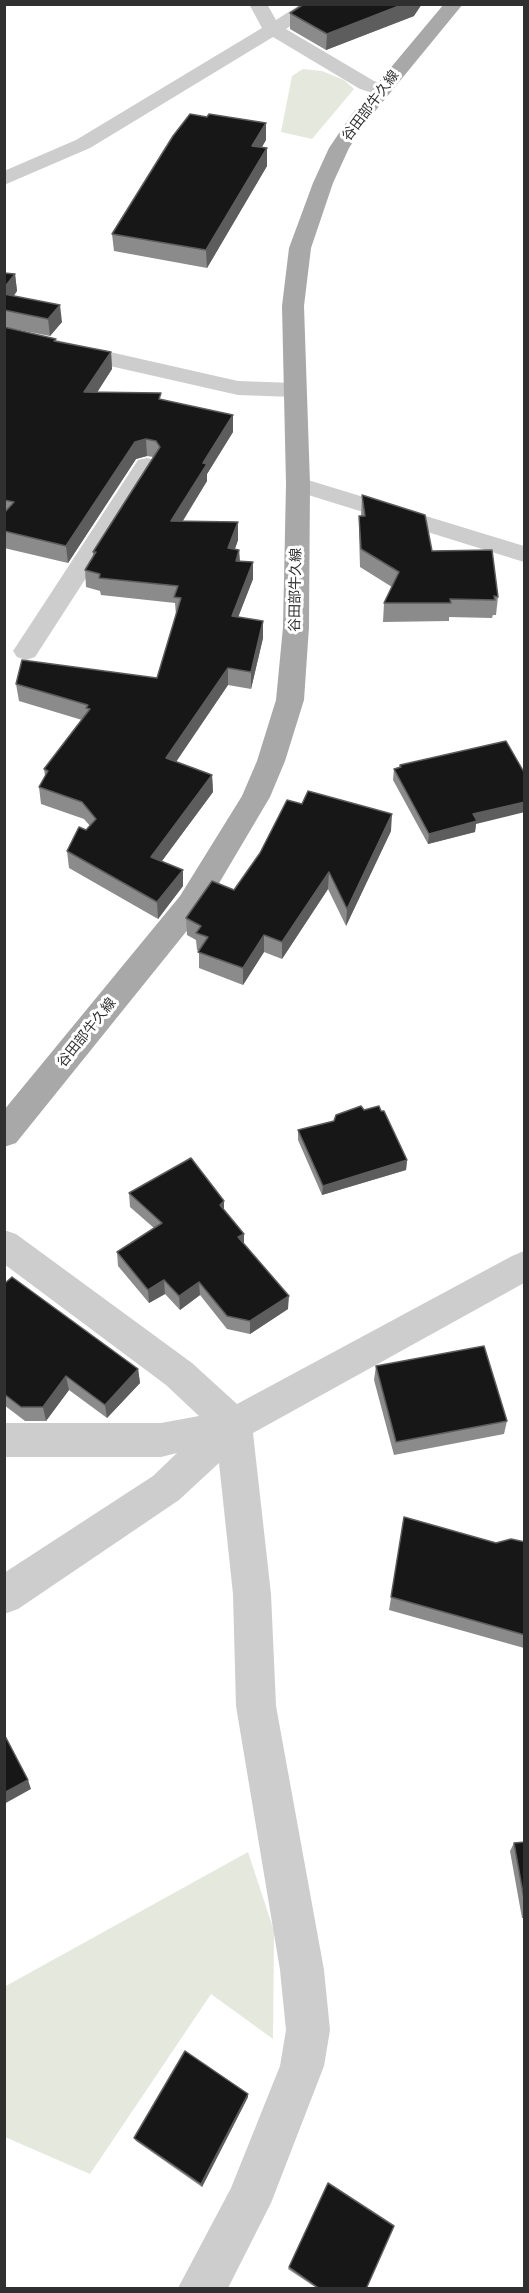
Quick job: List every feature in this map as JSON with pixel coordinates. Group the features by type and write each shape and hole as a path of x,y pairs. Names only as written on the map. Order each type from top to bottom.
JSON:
{"main road":[{"name":"谷田部牛久線","path":"4,1134 191,903 256,797 271,761 290,700 296,627 297,484 293,306 300,248 323,183 339,148 359,118 454,4"}],"street":[{"path":"258,4 272,29 367,85 382,90"},
{"path":"4,179 83,144 315,4"},
{"path":"4,335 237,388 294,390"},
{"path":"26,651 147,465"},
{"path":"297,484 525,554"},
{"path":"4,1244 179,1374 234,1425 252,1594 255,1706 302,1970 308,2030 302,2066 248,2203 202,2289"},
{"path":"4,1596 166,1488 234,1425 525,1266"},
{"path":"4,1440 161,1440 234,1425"}],"shaded area":[{"path":"303,69 322,71 344,80 354,89 312,139 281,132 292,76"},
{"path":"248,1852 274,1931 273,2039 211,1994 90,2174 5,2137 4,1987"}],"building":[{"path":"304,4 404,4 327,34 290,13"},
{"path":"190,114 207,117 209,114 266,123 252,146 267,148 206,250 112,234 173,136"},
{"path":"4,273 15,274 4,288"},
{"path":"4,294 60,305 48,319 4,310"},
{"path":"4,327 56,339 54,341 111,352 84,392 161,393 159,399 233,415 203,463 207,464 171,521 238,522 228,548 239,550 236,561 253,562 232,616 263,621 251,672 228,668 166,758 212,775 151,857 183,870 157,902 67,851 79,827 86,830 96,819 82,802 39,787 48,771 44,769 90,709 86,708 88,705 16,684 22,660 157,678 181,598 174,597 178,586 99,578 100,574 85,570 96,552 93,552 160,447 156,441 146,439 135,442 66,546 4,531 4,513 14,502 4,500"},
{"path":"362,495 425,515 432,551 492,550 498,597 494,596 495,600 450,599 451,603 384,603 399,572 361,549 359,516 365,516"},
{"path":"506,741 525,774 525,802 473,814 477,821 429,834 394,769 401,767 400,765"},
{"path":"308,791 392,814 347,909 329,872 282,942 264,935 243,968 198,952 208,937 196,933 201,926 186,918 212,881 234,890 260,853 287,800 302,804"},
{"path":"361,1106 364,1110 379,1106 381,1111 384,1111 407,1160 323,1186 298,1130 334,1121 336,1115"},
{"path":"191,1158 224,1201 220,1205 244,1234 238,1237 289,1296 250,1321 227,1316 199,1282 179,1296 164,1280 148,1290 117,1252 162,1223 129,1193"},
{"path":"12,1277 138,1369 105,1405 66,1376 43,1407 21,1407 4,1394 4,1284"},
{"path":"484,1346 507,1421 396,1442 376,1366"},
{"path":"404,1517 496,1543 511,1539 525,1542 525,1635 391,1597"},
{"path":"4,1734 28,1780 4,1793"},
{"path":"525,1842 525,1904 514,1843"},
{"path":"185,2051 248,2094 201,2184 134,2138"},
{"path":"328,2183 394,2226 366,2289 320,2289 289,2267"}]}
